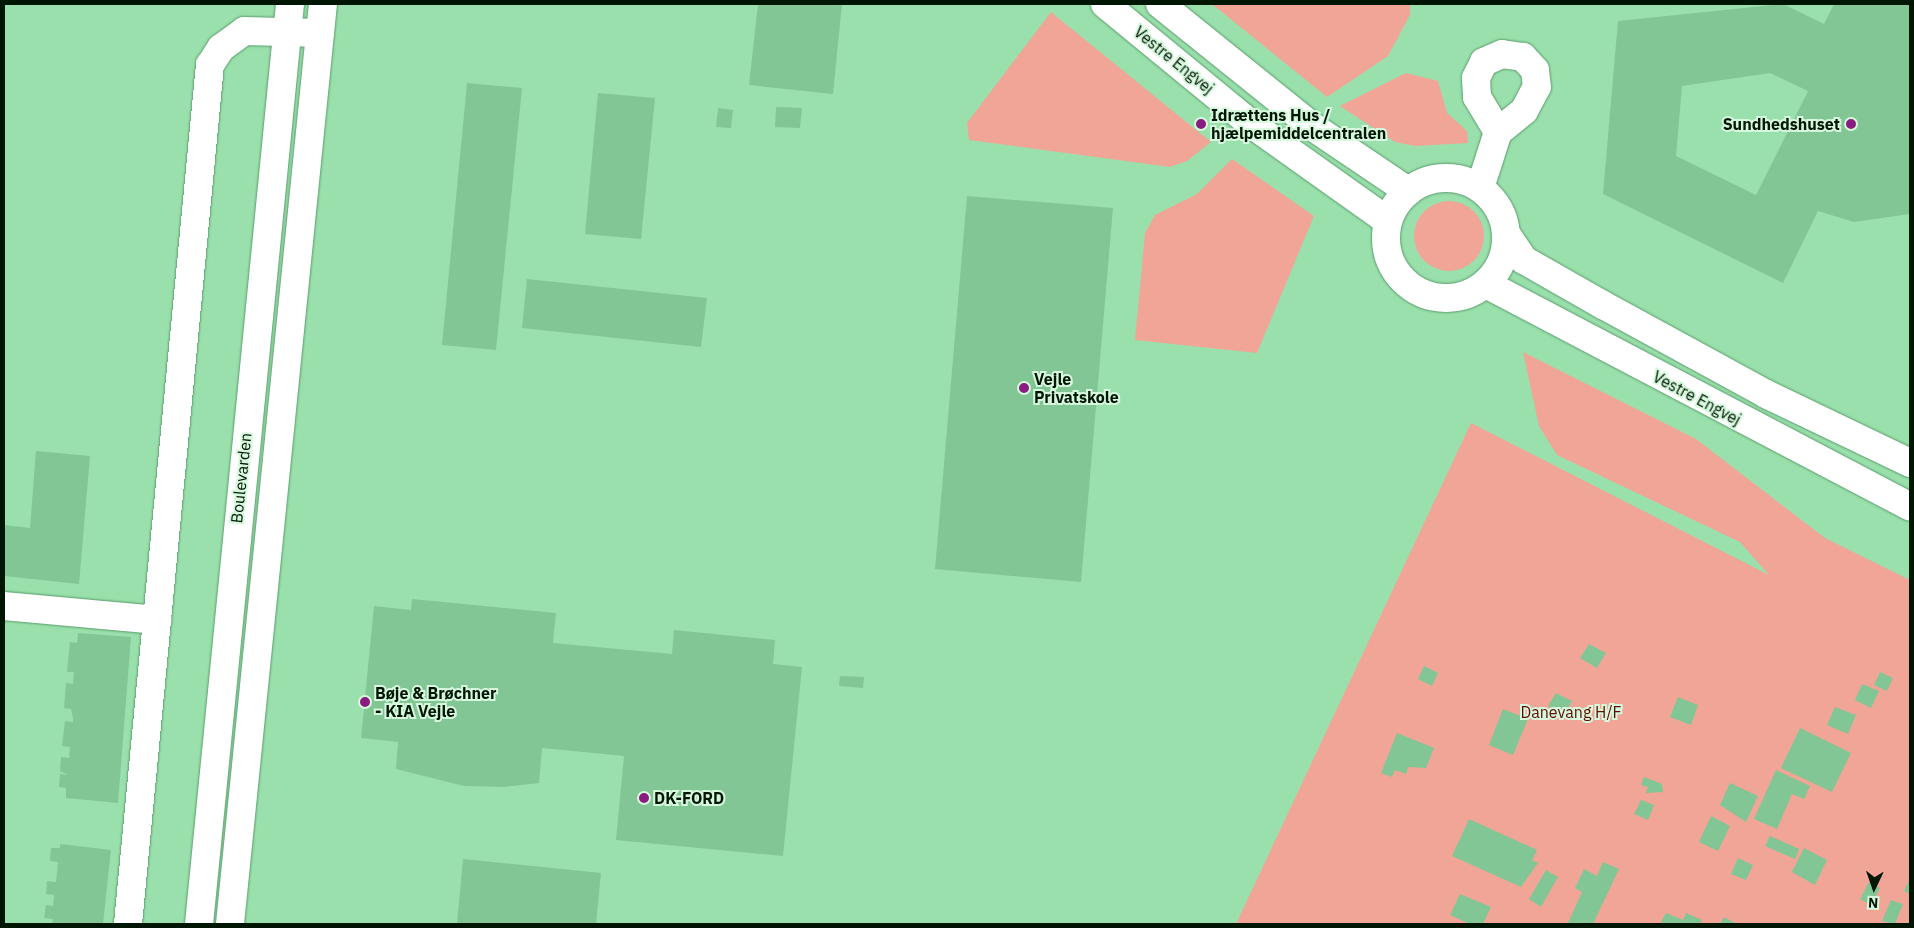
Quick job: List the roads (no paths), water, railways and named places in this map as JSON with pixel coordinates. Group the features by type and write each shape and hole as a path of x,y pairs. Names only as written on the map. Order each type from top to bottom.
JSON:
{"street":[{"name":"Boulevarden","path":"199,924 285,32 290,4"},
{"name":"Boulevarden","path":"230,924 323,4"},
{"name":"Vestre Engvej","path":"1105,4 1250,123 1388,221"},
{"path":"1160,4 1306,121 1408,191"},
{"path":"128,924 210,65 221,48 244,31 320,33"},
{"path":"1480,188 1498,132"},
{"path":"1507,235 1502,262 1486,284 1459,297 1430,296 1416,290 1394,268 1388,253 1388,221 1408,191 1436,179 1458,179 1480,188 1499,208 1507,235 1524,260 1766,394 1910,463"},
{"name":"Vestre Engvej","path":"1486,284 1910,507"},
{"path":"4,606 157,620"}],"place":[{"name":"Idrættens Hus / hjælpemiddelcentralen","path":"1201,124"},
{"name":"Sundhedshuset","path":"1851,124"},
{"name":"Vejle Privatskole","path":"1024,388"},
{"name":"Bøje & Brøchner - KIA Vejle","path":"365,702"},
{"name":"DK-FORD","path":"644,798"}],"park label":[{"name":"Danevang H/F","path":"1571,712"}]}
